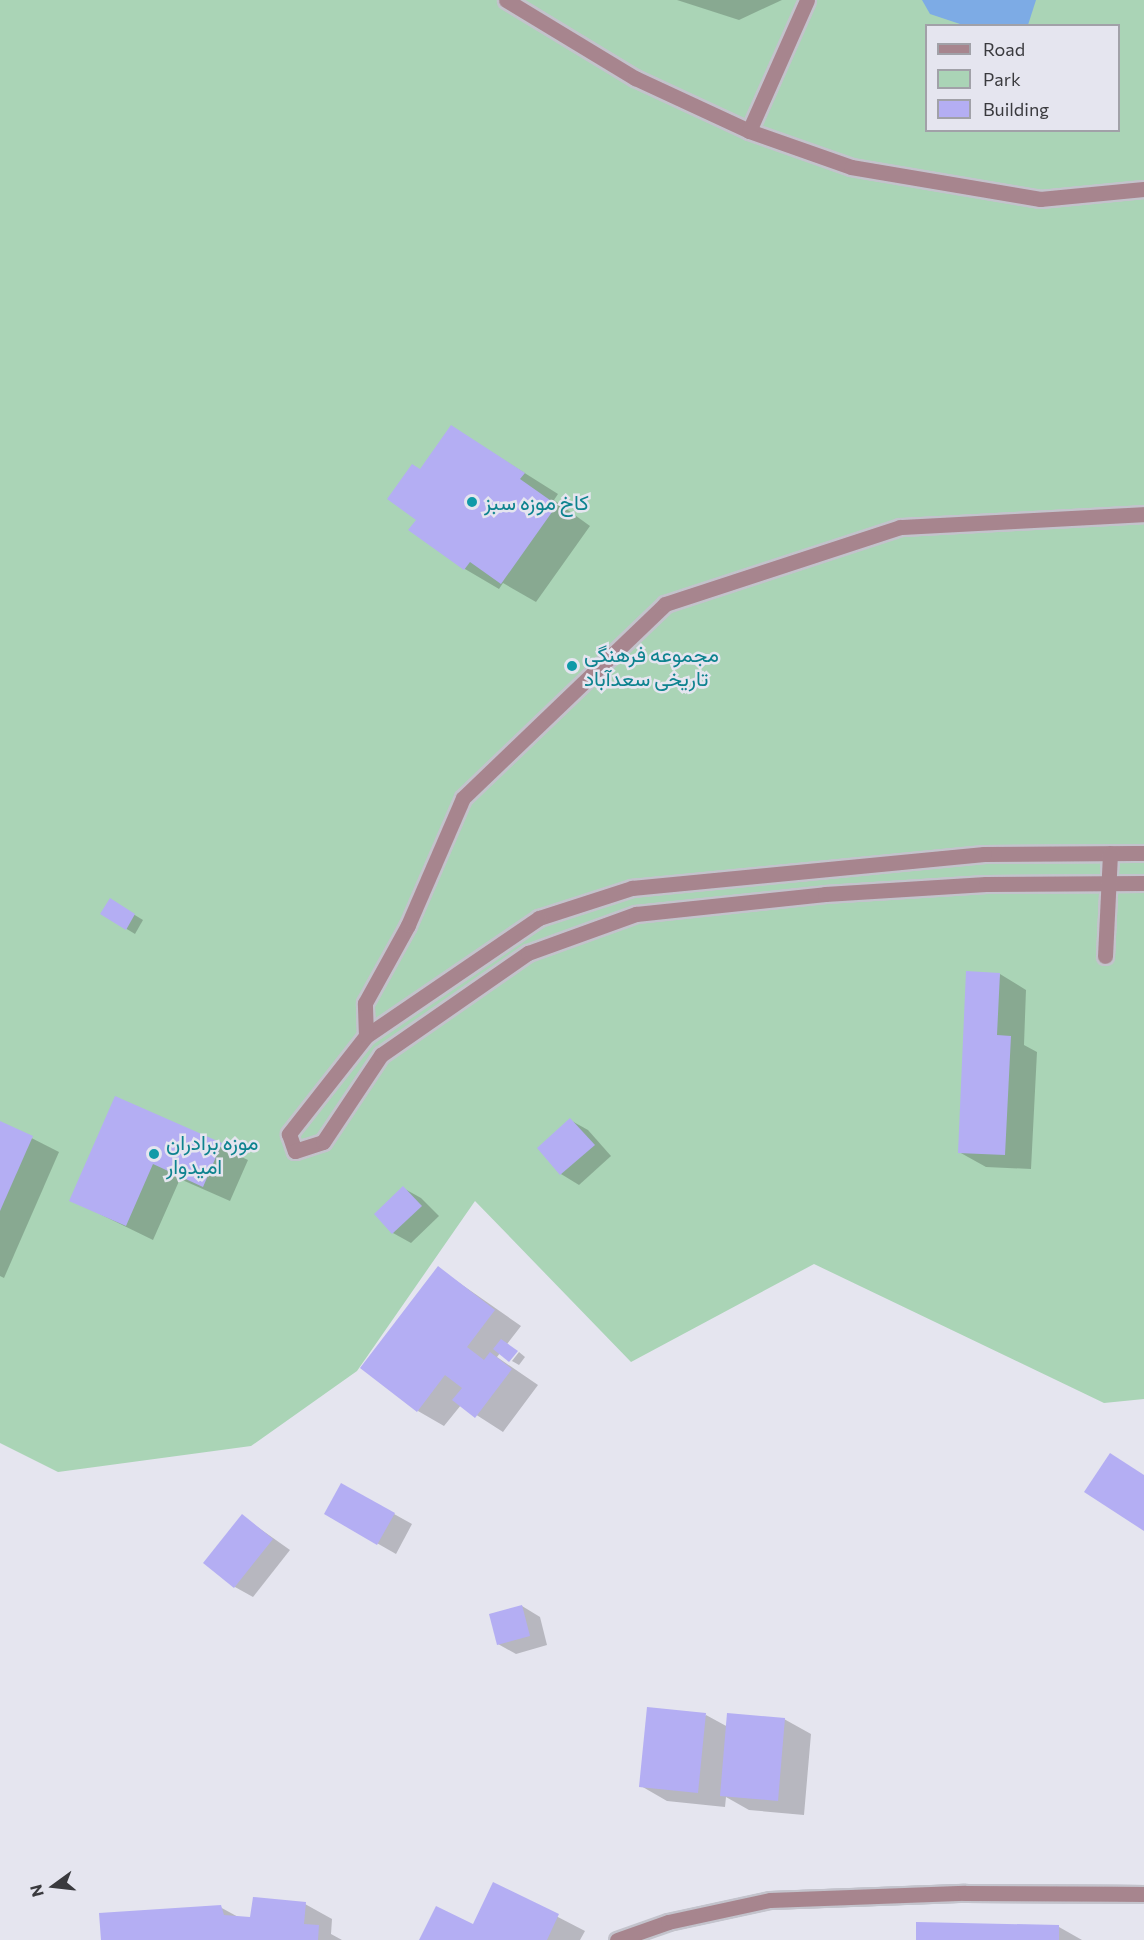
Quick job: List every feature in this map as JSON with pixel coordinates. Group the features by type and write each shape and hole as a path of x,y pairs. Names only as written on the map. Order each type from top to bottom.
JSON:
{"lane":[{"path":"506,0 635,78 749,130 851,167 1040,199 1144,189"},
{"path":"749,130 807,0"},
{"path":"366,1036 366,1002 408,925 463,798 664,604 900,527 1144,514"},
{"path":"1105,956 1110,853"},
{"path":"1144,853 984,854 632,888 539,918 366,1036 289,1134 295,1151 323,1142 381,1054 528,953 636,914 837,893 986,884 1144,883"},
{"path":"617,1940 668,1922 770,1900 965,1893 1144,1894"}],"green space":[{"name":"مجموعه فرهنگی تاریخی سعدآباد","path":"0,0 1144,0 1144,1399 1104,1403 814,1264 631,1362 475,1201 357,1371 251,1446 58,1472 0,1443"}],"water":[{"path":"922,0 1036,0 1028,24 960,24 930,14"}],"building":[{"name":"کاخ موزه سبز","path":"451,425 525,473 520,479 557,505 501,584 470,562 464,570 408,530 416,520 387,499 412,464 420,469"},
{"path":"110,898 135,914 126,930 100,914"},
{"path":"966,971 1000,973 997,1035 1011,1036 1005,1155 958,1153"},
{"name":"موزه برادران امیدوار","path":"115,1096 222,1143 203,1187 153,1164 126,1226 69,1201"},
{"path":"570,1118 595,1145 560,1175 537,1148"},
{"path":"0,1121 33,1136 0,1211"},
{"path":"403,1186 422,1206 392,1234 374,1214"},
{"path":"438,1266 495,1310 467,1347 484,1360 490,1352 512,1369 475,1418 452,1400 462,1388 445,1375 417,1412 360,1368"},
{"path":"501,1339 518,1351 509,1362 493,1349"},
{"path":"1110,1453 1144,1475 1144,1531 1084,1492"},
{"path":"341,1483 395,1513 377,1545 324,1514"},
{"path":"242,1514 273,1539 234,1588 203,1563"},
{"path":"522,1605 530,1636 497,1645 489,1614"},
{"path":"647,1707 706,1713 698,1793 639,1787"},
{"path":"727,1713 785,1718 778,1801 720,1796"},
{"path":"493,1882 559,1914 547,1940 419,1940 436,1906 473,1924"},
{"path":"253,1897 306,1902 304,1924 319,1925 318,1940 101,1940 99,1913 221,1905 224,1915 250,1917"},
{"path":"916,1922 1059,1925 1059,1940 916,1940"}],"place":[{"name":"کاخ موزه سبز","path":"472,502"},
{"name":"مجموعه فرهنگی تاریخی سعدآباد","path":"572,666"},
{"name":"موزه برادران امیدوار","path":"154,1154"}]}
